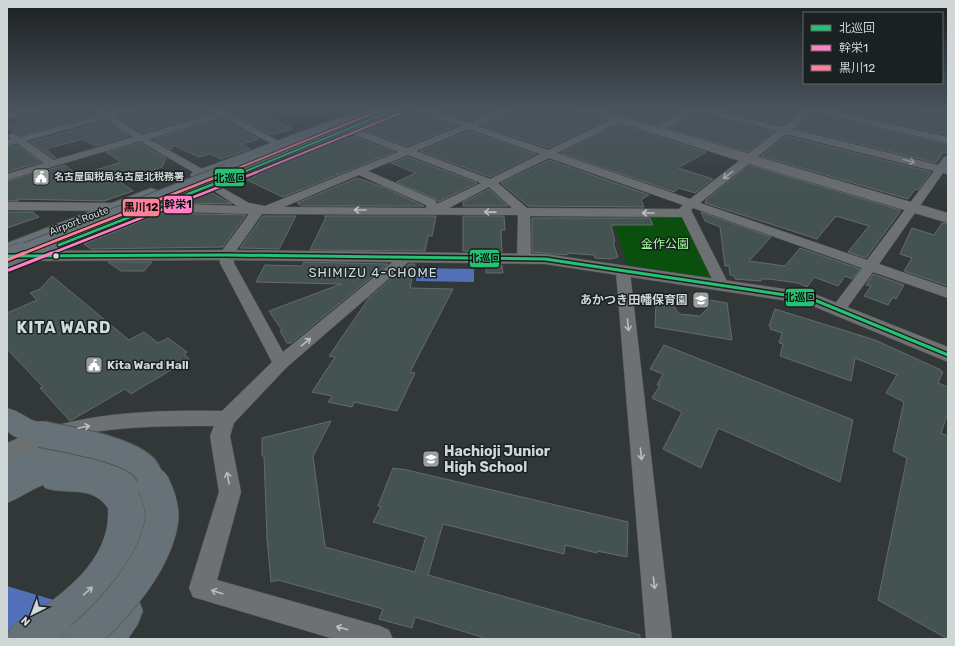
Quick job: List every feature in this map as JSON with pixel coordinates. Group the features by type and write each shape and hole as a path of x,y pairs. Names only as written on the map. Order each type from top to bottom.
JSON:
{"highway":[{"name":"Airport Route","path":"7,265 157,207 207,179 298,138"},
{"path":"7,253 299,138"},
{"path":"7,258 314,138"},
{"name":"Airport Route","path":"7,249 115,208 207,179 322,138"},
{"path":"7,258 261,156 280,145"},
{"path":"7,269 47,249 254,164 264,158"},
{"path":"7,418 23,428 41,434 98,447 123,456 145,468 158,493 161,524 152,551 127,592 81,639"},
{"path":"7,471 60,449 118,449 155,462 172,494 174,525 159,564 106,639"},
{"path":"7,490 21,480 56,468 84,463 107,466 132,484 143,503 143,527 134,553 117,588 76,639"},
{"path":"7,494 57,478 79,478 103,485 120,499 125,518 119,549 96,584 58,617 25,639"}],"street":[{"path":"15,138 53,164"},
{"path":"7,143 25,138"},
{"path":"7,177 141,138"},
{"path":"141,138 207,179 245,206 263,210"},
{"path":"267,138 280,145"},
{"path":"372,138 491,183 524,212 524,257"},
{"path":"281,364 226,263 226,255 263,210 438,138"},
{"path":"503,138 689,208 872,266 948,293"},
{"path":"433,211 581,138"},
{"path":"679,138 948,218"},
{"path":"157,207 263,210 524,212 689,208 775,138"},
{"path":"818,138 944,170"},
{"path":"839,309 872,266 913,208 944,170 948,159"},
{"path":"358,171 431,203 433,211"},
{"path":"7,206 115,208"},
{"path":"689,208 722,285"},
{"path":"7,258 31,256 226,255 406,258 524,257 545,259 623,272 812,299 948,355"},
{"path":"380,639 202,588 230,492 220,436 226,419 281,364 406,258"},
{"path":"623,272 659,639"},
{"path":"7,452 49,434 104,422 182,418 226,419"}],"green space":[{"name":"金作公園","path":"612,218 682,218 713,279 627,265"}],"water":[{"path":"418,268 474,269 474,282 416,281"}],"building":[{"path":"44,138 122,138 96,146 83,139 46,149 56,158 30,142"},
{"path":"342,138 358,138 394,152 283,197 247,180 256,176 253,175"},
{"path":"385,138 427,138 407,146"},
{"path":"451,138 490,138 536,154 490,177 420,151"},
{"path":"518,138 568,138 548,148"},
{"path":"591,138 663,138 706,152 678,168 713,179 695,193 679,188 674,192 561,153"},
{"path":"700,138 766,138 748,152"},
{"path":"783,138 795,138 931,172 918,190 915,189 908,199 761,156"},
{"path":"836,138 922,138 948,144 948,153 943,152 936,163"},
{"path":"153,139 259,139 241,144 250,149 221,159 210,154 199,157 173,145 171,150"},
{"path":"140,143 166,158 162,167 119,181 133,191 104,201 17,199 19,201 7,201 7,181 65,165 78,176 121,162 106,152"},
{"path":"17,145 41,162 7,172 7,147"},
{"path":"408,157 477,183 438,202 436,199 396,182 416,173 391,163"},
{"path":"549,160 649,195 641,200 644,207 528,206 501,183"},
{"path":"749,165 900,210 900,212 866,258 848,252 869,226 836,216 817,239 705,203 706,200"},
{"path":"357,178 383,187 424,206 302,206 297,203"},
{"path":"489,189 508,206 463,206 463,202"},
{"path":"210,192 232,204 184,203"},
{"path":"7,212 33,212 39,217 7,228"},
{"path":"701,212 771,237 749,261 785,266 800,248 860,269 852,279 845,276 838,286 814,277 807,287 798,283 769,279 761,279 761,281 735,279 734,276 730,275 729,266 725,266 720,227 705,221"},
{"path":"161,213 246,215 223,247 91,249 84,244"},
{"path":"263,216 296,216 279,249 240,248"},
{"path":"324,216 436,216 432,236 428,236 425,251 310,250 326,217"},
{"path":"463,216 504,216 505,230 501,230 502,252 463,251"},
{"path":"532,218 650,218 653,225 611,225 615,242 613,242 618,257 610,259 595,258 594,255 567,253 567,255 532,252"},
{"path":"942,223 948,224 948,286 904,271 912,258 900,254 912,228 934,235"},
{"path":"108,262 152,262 144,271 121,271"},
{"path":"304,262 388,264 291,343 287,343 280,331 282,330 269,311 341,284 256,282 265,265 302,266"},
{"path":"409,264 415,264 410,288 453,289 410,372 415,373 397,411 354,402 352,407 328,402 332,396 312,392 335,357 329,356 369,298"},
{"path":"486,265 502,265 503,273 486,273"},
{"path":"873,274 904,285 896,299 893,297 888,305 864,296 871,286 866,285"},
{"name":"Kita Ward Hall","path":"52,276 129,340 144,332 158,343 168,338 187,352 184,354 189,359 131,394 125,389 70,421 40,388 43,387 7,349 7,313 37,300 30,293 40,289"},
{"path":"709,300 727,303 732,340 655,327 656,302 673,305 679,314 700,316 710,306"},
{"path":"775,309 875,340 943,372 938,383 948,387 948,413 941,433 948,436 948,639 878,600 907,458 893,451 904,402 886,393 897,375 855,358 851,381 780,356 783,344 779,343 782,333 770,329 771,327 769,326"},
{"path":"664,345 853,420 840,482 718,428 701,468 663,449 682,412 652,398 660,385 657,385 663,374 650,369"},
{"path":"331,421 313,456 325,547 415,572 426,537 373,522 381,507 378,506 393,468 628,522 627,557 597,551 597,553 565,545 564,554 443,524 428,575 640,635 640,639 481,639 482,637 415,617 412,628 379,619 383,609 278,580 271,582 267,538 262,438"}],"waterway":[{"path":"7,611 67,630"}],"transit line":[{"name":"黒川12","path":"7,260 312,138"},
{"name":"北巡回","path":"59,245 326,138"},
{"name":"幹栄1","path":"9,270 159,212 340,138"},
{"name":"北巡回","path":"7,256 226,255 545,259 812,299 948,355"}],"place":[{"name":"名古屋国税局名古屋北税務署","path":"41,177"},
{"name":"あかつき田幡保育園","path":"701,300"},
{"name":"Kita Ward Hall","path":"94,365"},
{"name":"Hachioji Junior High School","path":"431,459"}],"district":[{"name":"SHIMIZU 4-CHOME","path":"373,272"},
{"name":"KITA WARD","path":"64,327"}]}
